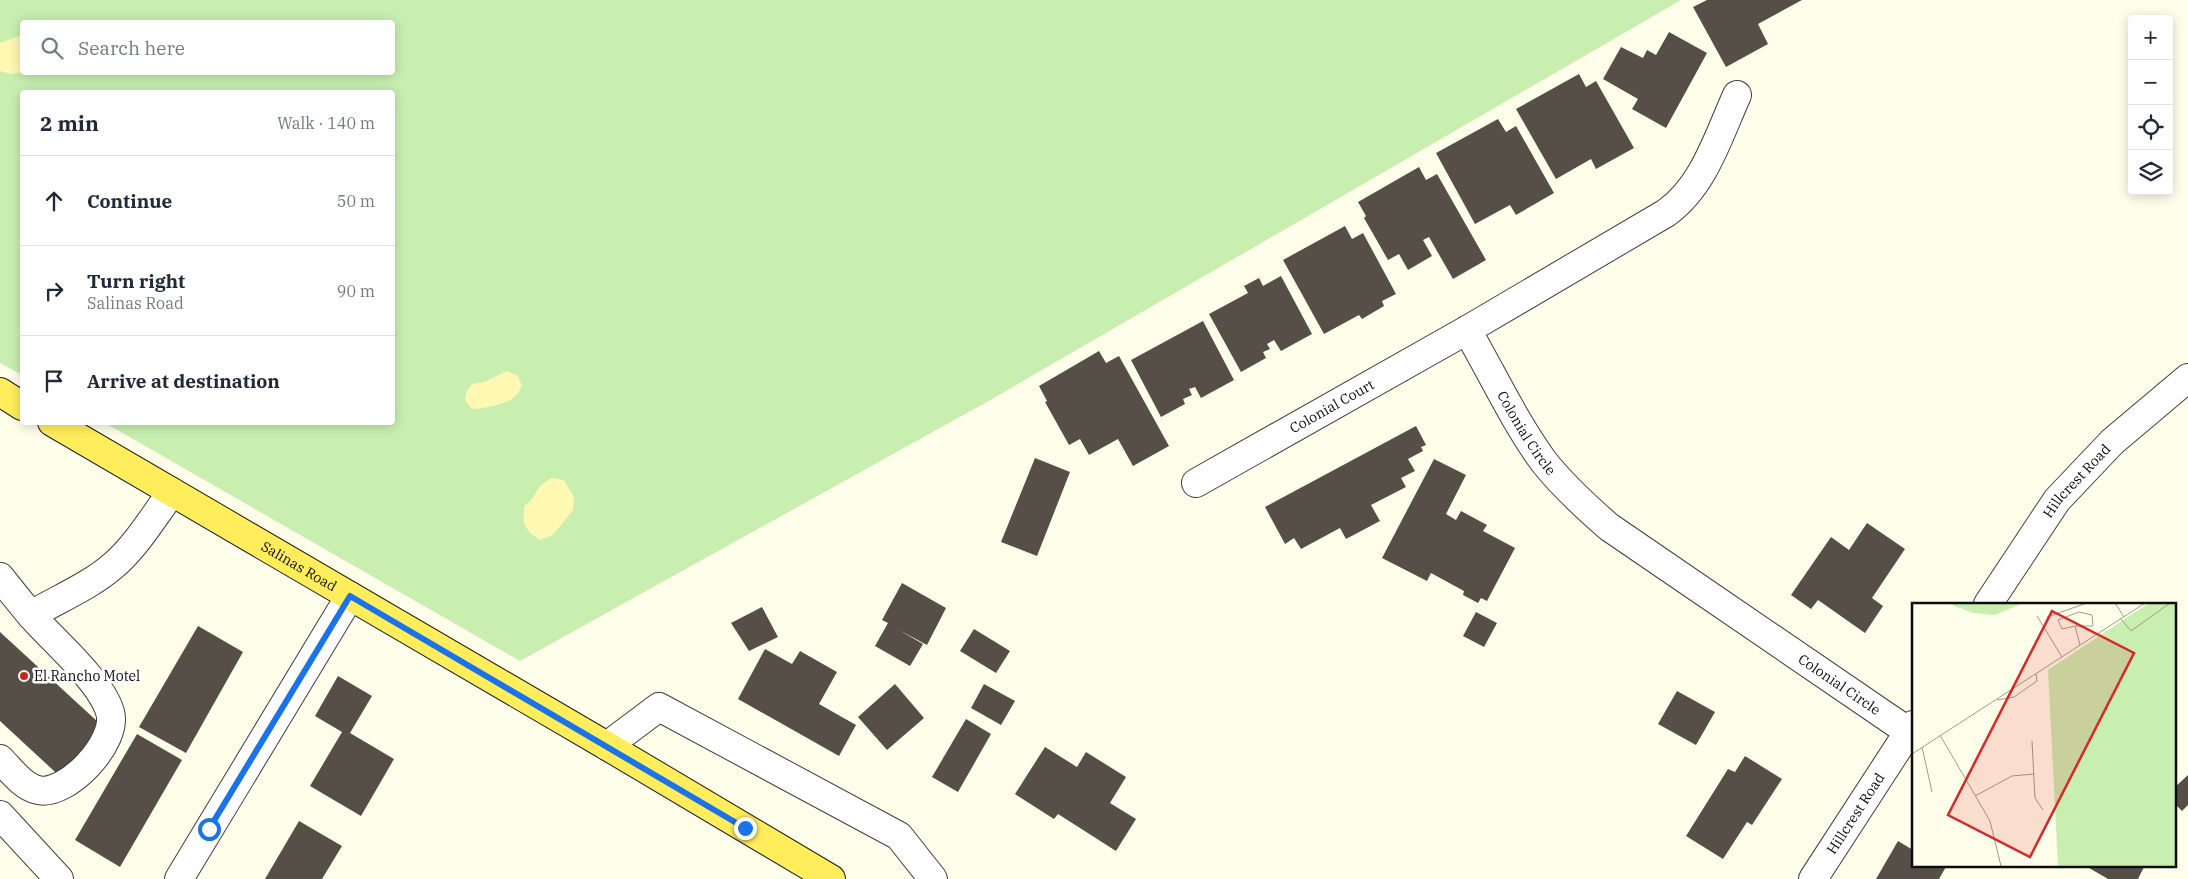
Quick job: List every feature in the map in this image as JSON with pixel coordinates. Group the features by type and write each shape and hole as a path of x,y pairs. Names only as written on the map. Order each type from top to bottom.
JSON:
{"main road":[{"path":"0,392 20,405"},
{"name":"Salinas Road","path":"57,425 608,746 831,879"}],"street":[{"path":"1467,330 1680,204 1702,174 1737,95"},
{"name":"Colonial Court","path":"1196,483 1467,330"},
{"name":"Colonial Circle","path":"1467,330 1527,436 1544,461 1585,506 1609,527 1911,728"},
{"name":"Hillcrest Road","path":"1989,603 2056,500 2112,442 2188,378"},
{"path":"31,615 96,578 114,565 172,492"},
{"path":"0,577 31,615 102,692 111,713 111,727 96,756 62,787 51,791 38,790 22,782 0,760"},
{"path":"178,879 350,596"},
{"path":"608,746 659,707 898,836 933,879"},
{"name":"Hillcrest Road","path":"1813,879 1911,728"},
{"path":"0,815 59,879"}],"green space":[{"path":"0,0 1681,0 985,403 520,661 108,425 395,425 395,90 20,90 20,374 0,363"}],"sand":[{"path":"20,36 20,72 11,74 0,71 0,43"},
{"path":"507,371 518,376 522,385 516,396 501,404 472,409 465,400 467,391 472,384 484,382"},
{"path":"552,478 564,480 574,497 573,510 553,535 540,540 525,526 525,505 546,481"}],"building":[{"path":"1707,0 1802,0 1758,24 1768,44 1726,67 1693,7"},
{"path":"1669,32 1707,53 1666,128 1632,109 1638,99 1603,79 1621,47 1643,58 1647,50 1656,55"},
{"path":"1579,74 1586,87 1596,81 1634,148 1596,169 1591,159 1556,179 1516,109"},
{"path":"1498,119 1506,132 1516,126 1554,193 1516,215 1510,205 1475,224 1436,153"},
{"path":"1419,167 1426,180 1437,174 1486,260 1453,279 1429,237 1423,240 1432,256 1408,270 1399,254 1388,260 1364,218 1366,216 1358,202"},
{"path":"1345,226 1352,239 1363,233 1396,294 1382,301 1384,306 1362,319 1359,315 1324,334 1283,260"},
{"path":"1281,276 1312,334 1281,351 1274,340 1267,344 1270,349 1263,352 1266,358 1241,372 1209,314 1248,293 1244,286 1259,278 1263,286"},
{"path":"1203,321 1234,380 1201,398 1195,387 1189,389 1192,395 1183,399 1185,404 1161,417 1131,360"},
{"path":"1099,351 1106,363 1119,356 1169,446 1133,466 1118,439 1089,455 1080,439 1069,445 1045,402 1047,401 1039,386"},
{"path":"1416,426 1426,445 1421,447 1423,451 1408,459 1415,471 1401,478 1406,487 1371,505 1380,521 1346,539 1340,528 1301,549 1294,538 1285,544 1265,507"},
{"path":"1035,458 1070,472 1037,556 1001,542"},
{"path":"1434,459 1466,475 1446,514 1456,520 1461,511 1487,525 1483,531 1515,548 1487,601 1481,598 1478,603 1463,595 1464,591 1431,573 1427,581 1382,558"},
{"path":"1867,523 1905,549 1872,598 1883,606 1865,633 1818,600 1811,609 1791,595 1831,537 1849,550"},
{"path":"902,583 946,608 927,645 899,630 923,644 910,666 875,646 888,623 882,620"},
{"path":"762,607 778,637 749,651 731,623"},
{"path":"1476,612 1497,623 1484,647 1463,636"},
{"path":"198,626 243,652 186,753 139,727"},
{"path":"974,629 1010,651 996,673 960,651"},
{"name":"El Rancho Motel","path":"0,632 98,722 67,783 0,721"},
{"path":"765,649 792,664 800,651 837,672 819,704 856,725 839,756 738,699"},
{"path":"338,676 372,696 350,733 394,759 361,816 310,786 342,732 315,716"},
{"path":"895,684 924,718 887,750 858,717"},
{"path":"984,684 1015,701 1001,725 971,708"},
{"path":"1677,691 1715,712 1696,745 1658,724"},
{"path":"966,719 991,734 958,792 932,777"},
{"path":"137,734 182,760 120,867 75,840"},
{"path":"1045,747 1077,767 1086,752 1126,777 1110,803 1136,819 1116,851 1058,814 1054,819 1015,794"},
{"path":"1745,756 1782,779 1752,825 1747,822 1723,859 1686,836 1728,769 1735,772"},
{"path":"2188,775 2188,805 2182,811 2176,805 2176,786"},
{"path":"299,821 342,846 322,879 265,879"},
{"path":"1898,841 1912,849 1912,866 1946,866 1939,879 1876,879"},
{"path":"2086,866 2144,866 2138,879 2108,879"}],"place":[{"name":"El Rancho Motel","path":"24,676"}],"route":[{"path":"209,829 350,596 745,828"}]}
